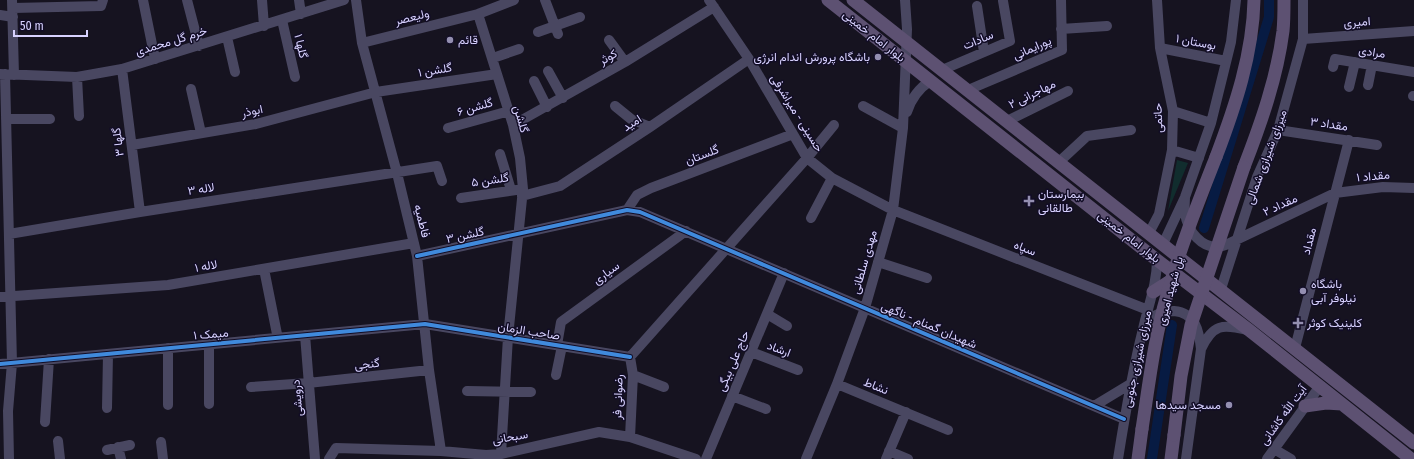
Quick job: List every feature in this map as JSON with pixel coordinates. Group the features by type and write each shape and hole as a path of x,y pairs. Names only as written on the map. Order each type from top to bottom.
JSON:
{"main road":[{"name":"بلوار امام خمینی","path":"828,0 1411,459"},
{"name":"بلوار امام خمینی","path":"853,0 1221,289 1414,443"},
{"name":"پل شهید امیری","path":"1138,459 1151,367 1166,296 1182,244 1228,126 1248,58 1254,17 1254,0"},
{"name":"میرزای شیرازی شمالی","path":"1171,459 1180,376 1191,325 1257,132 1275,74 1283,30 1284,0"},
{"path":"1153,292 1179,276 1202,274"},
{"path":"1304,406 1326,403 1342,404"}],"street":[{"path":"143,0 155,59"},
{"path":"187,0 199,46"},
{"path":"262,0 264,26"},
{"path":"299,0 301,14"},
{"name":"خرم گل محمدی","path":"6,74 77,77 122,69 344,0"},
{"name":"فاطمیه","path":"356,0 362,43 376,92 414,243 425,324 429,370 441,451"},
{"name":"ولیعصر","path":"362,43 478,14 514,0"},
{"path":"545,0 556,30"},
{"name":"مهدی سلطانی","path":"807,459 865,308 893,210 903,128 907,29 905,0"},
{"name":"پورایمانی","path":"968,90 1062,50 1061,0"},
{"name":"حاتمی","path":"1149,233 1159,214 1172,150 1173,111 1160,48 1157,0"},
{"path":"1163,244 1185,197 1211,123 1231,42 1236,0"},
{"name":"میرزای شیرازی شمالی","path":"1221,289 1258,177 1278,130 1303,39 1303,0"},
{"name":"سادات","path":"942,70 1010,41 1003,1"},
{"path":"0,15 13,8 102,3"},
{"name":"حسینی - میراشرفی","path":"711,4 749,59 807,158 832,178 893,210"},
{"name":"کوثر","path":"514,125 625,62 711,4"},
{"path":"977,6 984,52"},
{"path":"9,459 4,412 12,363 5,296 9,234 4,207 3,139 6,119 6,74 13,8"},
{"name":"گلشن","path":"478,14 514,125 520,158 523,193 508,337 501,454"},
{"path":"538,32 556,30 580,17"},
{"name":"گلها ۱","path":"282,20 295,77"},
{"path":"1061,29 1107,26"},
{"name":"امیری","path":"1303,39 1414,31"},
{"path":"227,37 235,72"},
{"path":"609,40 625,62"},
{"name":"بوستان ۱","path":"1160,48 1226,61"},
{"path":"493,58 519,49"},
{"name":"امید","path":"523,193 560,186 650,127 749,59"},
{"name":"مرادی","path":"1333,67 1335,59 1414,72"},
{"path":"1349,87 1355,62"},
{"path":"1368,86 1372,65"},
{"name":"گلها ۳","path":"122,69 140,212"},
{"path":"548,71 563,98"},
{"name":"گلشن ۱","path":"376,92 497,74"},
{"path":"77,77 79,116"},
{"path":"534,81 547,107"},
{"path":"863,106 903,128 912,100 923,85 930,81"},
{"path":"190,89 201,133"},
{"name":"مهاجرانی ۲","path":"1007,121 1068,91"},
{"name":"ابوذر","path":"132,145 256,124 376,92"},
{"path":"616,106 631,119 650,127"},
{"name":"گلشن ۶","path":"448,128 509,111"},
{"path":"1173,111 1211,123"},
{"path":"6,119 50,119"},
{"path":"630,357 727,249 834,125"},
{"path":"1059,162 1087,136 1132,130"},
{"name":"مقداد ۳","path":"1278,130 1377,144"},
{"name":"گلستان","path":"628,210 637,195 651,188 793,134"},
{"name":"مقداد","path":"1295,348 1349,140"},
{"path":"1172,150 1199,158"},
{"path":"500,154 512,190"},
{"name":"لاله ۳","path":"9,234 437,166 442,181"},
{"path":"811,218 832,178"},
{"name":"مقداد ۱","path":"1335,193 1383,186 1414,188"},
{"name":"گلشن ۵","path":"461,198 512,190 523,193"},
{"name":"مقداد ۲","path":"1185,197 1185,212 1193,234 1205,244 1214,247 1222,246 1236,240 1335,193"},
{"path":"518,234 628,210 640,212 727,249"},
{"name":"سپاه","path":"893,210 1148,310"},
{"name":"سیاری","path":"556,375 561,322 686,231"},
{"name":"گلشن ۳","path":"416,256 518,234"},
{"name":"لاله ۱","path":"5,296 168,285 414,243"},
{"name":"شهیدان گمنام - ناگهی","path":"727,249 1124,419"},
{"name":"میرزای شیرازی جنوبی","path":"1118,459 1124,419 1143,329 1157,274 1157,260"},
{"path":"878,262 927,278"},
{"path":"264,269 277,334"},
{"name":"حاج علی بیگی","path":"706,459 784,273"},
{"path":"1143,329 1157,315 1168,311 1180,312 1192,319 1196,325 1200,336 1202,349"},
{"path":"767,314 787,326"},
{"name":"صاحب الزمان","path":"425,324 630,357"},
{"name":"میمک ۱","path":"0,364 425,324"},
{"path":"1186,459 1202,349 1207,338 1215,330 1223,326 1249,330"},
{"name":"درویشی","path":"305,335 315,459"},
{"path":"209,344 209,404"},
{"path":"168,348 168,405"},
{"name":"ارشاد","path":"751,352 798,370"},
{"path":"107,408 108,354"},
{"name":"رضوانی فر","path":"630,357 633,375 630,437"},
{"path":"44,422 49,359"},
{"name":"گنجی","path":"250,387 308,384 429,370"},
{"path":"633,375 664,387"},
{"path":"1094,406 1132,383"},
{"name":"نشاط","path":"837,384 948,430"},
{"name":"آیت الله کاشانی","path":"1267,459 1320,386"},
{"path":"467,391 530,392"},
{"path":"732,396 766,409"},
{"path":"906,412 888,455 908,459"},
{"name":"سبحانی","path":"329,459 336,448 408,455 441,451 486,457 599,432 630,437 676,456 696,459"},
{"path":"58,441 60,459"},
{"path":"161,442 163,459"},
{"path":"107,450 130,445"},
{"path":"118,447 121,459"},
{"path":"1274,449 1291,459"}],"green space":[{"path":"1177,160 1188,163 1168,211"}],"waterway":[{"path":"1204,228 1269,17 1269,0"},
{"path":"1152,459 1172,325"}],"cycle path":[{"path":"417,256 627,210 640,212 1124,419"},
{"path":"0,364 425,324 630,357"}],"place":[{"name":"قائم","path":"450,40"},
{"name":"باشگاه پرورش اندام انرژی","path":"878,57"},
{"name":"بیمارستان طالقانی","path":"1029,201"},
{"name":"باشگاه نیلوفر آبی","path":"1303,291"},
{"name":"کلینیک کوثر","path":"1298,323"},
{"name":"مسجد سیدها","path":"1229,405"}]}
